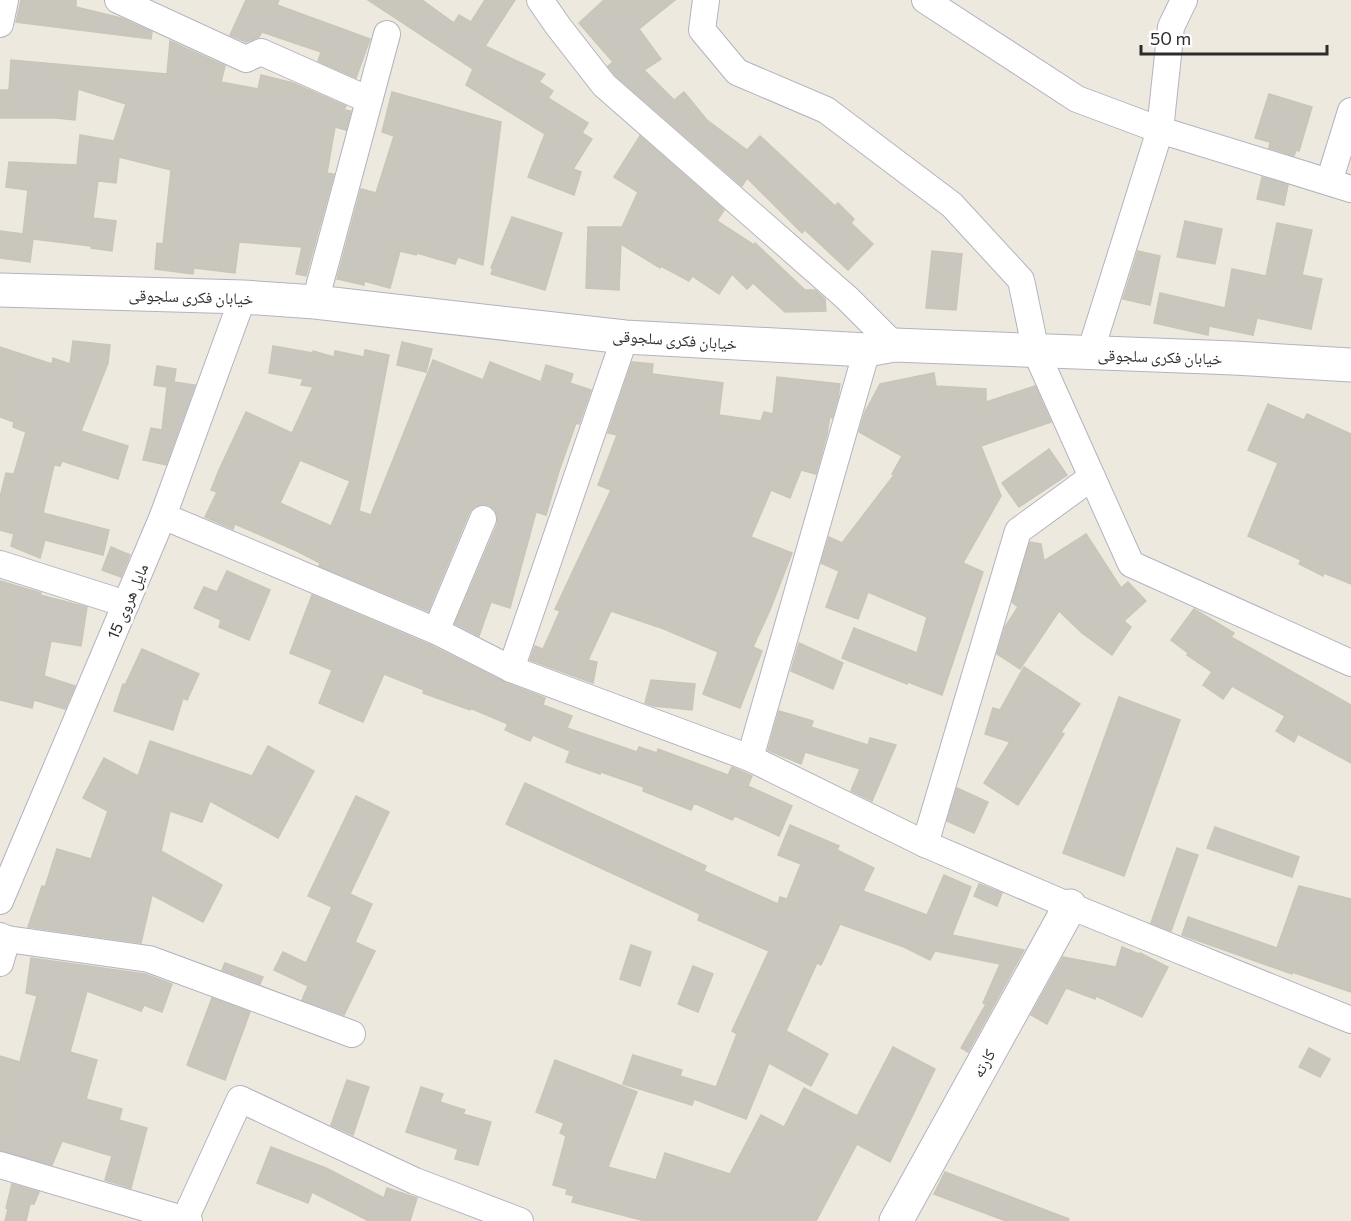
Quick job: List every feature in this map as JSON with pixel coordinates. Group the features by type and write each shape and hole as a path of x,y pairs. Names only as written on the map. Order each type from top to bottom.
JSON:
{"street":[{"path":"0,24 5,0"},
{"path":"118,0 246,58 261,52 369,100"},
{"path":"706,0 702,30 737,72 826,110 952,205 1021,280 1036,352 1131,564 1351,663"},
{"path":"925,0 1077,99 1160,130 1340,185 1351,111"},
{"path":"1090,353 1160,130 1171,27 1184,0"},
{"path":"545,1 558,26 604,85 847,298 880,348 750,758"},
{"path":"315,302 387,34"},
{"name":"خیابان فکری سلجوقی","path":"0,290 243,297 315,302 625,337 880,348 1234,358 1351,365"},
{"name":"مایل هروی 15","path":"0,901 163,516 243,297"},
{"path":"511,669 625,337"},
{"path":"925,844 1018,531 1092,477"},
{"path":"163,516 436,631 511,669 750,758 925,844 1070,906 1351,1020"},
{"path":"436,631 483,519"},
{"path":"0,564 126,604"},
{"name":"کارته","path":"896,1221 1070,906"},
{"path":"2,946 149,959 352,1034"},
{"path":"0,1165 187,1220 240,1099 415,1181 520,1221"}],"building":[{"path":"21,0 76,0 76,7 121,18 152,32 151,39 16,22"},
{"path":"246,0 279,0 277,5 370,39 356,78 318,61 321,52 262,32 259,37 246,42 230,35"},
{"path":"368,0 422,0 454,23 459,15 471,22 485,0 515,0 485,46 545,74 539,82 553,91 548,98 588,123 582,133 592,139 573,169 581,172 574,195 528,177 545,134 466,85 473,69"},
{"path":"604,0 675,0 639,29 661,59 644,70 674,100 684,92 707,120 747,150 760,136 835,206 838,203 854,219 851,223 873,244 848,270 805,230 802,233 747,178 742,186 615,75 608,66 613,62 579,23"},
{"path":"170,41 225,66 221,82 258,89 261,75 293,83 346,106 344,110 351,111 346,130 335,127 327,173 334,174 306,276 296,274 302,247 239,242 235,273 194,268 193,274 155,269 157,243 163,244 171,170 119,157 116,183 98,181 93,218 116,221 112,251 33,239 30,262 0,258 0,231 23,234 28,190 6,187 9,162 77,165 80,135 114,141 126,104 78,89 75,120 0,118 0,90 9,90 11,60 167,74"},
{"path":"392,92 501,122 483,265 458,257 455,264 417,253 416,255 400,251 390,288 364,281 364,285 337,279 361,189 376,193 394,136 382,132"},
{"path":"1269,94 1312,107 1299,151 1296,150 1294,156 1269,148 1270,142 1255,138"},
{"path":"640,136 724,210 717,221 754,245 755,243 805,290 815,290 825,299 826,311 785,312 753,283 747,289 732,274 719,294 692,276 689,281 661,266 660,268 621,244 619,290 586,288 588,227 622,227 638,192 614,177"},
{"path":"1262,177 1288,185 1284,205 1257,199"},
{"path":"512,217 562,233 545,290 491,274 493,269 491,268"},
{"path":"1185,221 1222,229 1215,264 1177,257"},
{"path":"1277,223 1312,230 1302,275 1322,279 1311,329 1257,318 1253,335 1209,326 1208,335 1154,323 1160,293 1225,308 1232,269 1266,276"},
{"path":"932,251 962,254 956,310 926,308"},
{"path":"1138,251 1160,256 1150,305 1123,299"},
{"path":"73,341 110,345 108,363 81,431 128,446 118,479 62,461 60,466 54,465 43,513 109,530 103,555 45,540 40,558 11,546 14,534 0,530 0,497 6,473 14,474 26,432 13,427 14,422 0,417 0,347 52,364 53,358 70,364"},
{"path":"402,342 432,349 426,372 397,365"},
{"path":"273,346 313,353 313,351 334,357 335,351 364,357 365,350 389,355 359,511 371,515 433,360 483,380 490,362 541,382 546,365 573,374 570,383 591,390 579,424 576,423 546,515 536,512 510,608 491,602 479,636 455,624 497,525 498,517 489,505 481,504 469,513 428,611 319,566 320,563 297,551 235,524 233,529 205,517 217,492 211,490 246,412 292,433 313,387 301,385 303,379 269,373","holes":["300,460 350,481 331,526 280,503"]},
{"path":"632,362 653,364 652,374 723,383 719,415 761,421 764,412 773,414 777,377 840,384 816,474 801,470 790,498 771,490 751,537 792,553 753,647 762,651 740,708 703,694 718,652 664,629 611,611 588,660 597,662 593,683 530,660 535,646 543,649 560,611 555,609 611,490 598,485 617,435 608,433"},
{"path":"157,366 176,369 174,382 195,385 166,465 143,460 151,428 162,430 167,387 154,385"},
{"path":"934,373 936,386 986,389 986,402 1035,386 1051,422 981,446 1001,496 963,563 983,572 942,695 908,682 907,684 842,658 854,628 917,653 927,617 868,592 858,619 826,607 839,571 821,563 829,537 842,543 894,475 892,474 902,456 859,432 865,412 880,384"},
{"path":"1268,404 1304,420 1307,414 1351,434 1351,584 1324,573 1323,576 1299,564 1301,560 1248,536 1278,463 1248,450"},
{"path":"1049,449 1067,475 1019,507 1002,483"},
{"path":"1086,534 1121,588 1128,582 1146,601 1124,621 1131,627 1112,655 1082,633 1059,611 1020,669 997,654 1005,627 1018,607 1012,602 1030,542 1041,544 1044,561"},
{"path":"111,547 130,555 121,577 102,570"},
{"path":"227,571 270,590 249,640 219,627 221,620 194,608 204,587 217,592"},
{"path":"0,581 41,593 40,595 87,607 81,646 51,641 44,676 75,686 65,709 34,700 32,708 0,700"},
{"path":"312,595 430,645 504,682 545,698 543,705 572,716 567,728 637,752 639,747 657,753 658,749 728,775 732,767 752,776 748,786 792,806 779,836 735,816 732,820 694,803 691,810 643,791 644,787 566,762 570,751 533,735 530,741 505,730 508,724 470,708 470,710 423,693 424,690 384,674 363,722 319,703 332,670 290,653"},
{"path":"1194,609 1234,633 1231,637 1351,705 1351,763 1298,734 1294,742 1276,731 1285,716 1232,686 1223,699 1203,685 1212,672 1187,655 1188,653 1171,640"},
{"path":"799,643 843,663 833,689 791,671"},
{"path":"142,649 199,674 187,700 183,698 173,730 114,711 123,684 125,685"},
{"path":"1024,667 1080,704 1061,732 1064,734 1018,805 984,783 1010,742 985,734 993,708 1000,710"},
{"path":"651,680 695,684 692,710 645,703"},
{"path":"1119,697 1180,720 1124,876 1063,853"},
{"path":"779,711 813,721 811,727 868,745 870,738 896,745 872,801 851,791 860,769 805,752 801,764 768,750"},
{"path":"150,741 252,776 268,746 314,771 278,838 210,801 202,822 170,811 161,851 222,885 203,922 152,895 141,943 28,927 42,886 45,887 57,849 91,859 108,811 83,798 104,758 138,776"},
{"path":"525,783 706,866 704,871 778,904 780,897 787,899 801,864 778,855 790,825 839,846 837,850 874,868 863,891 927,915 944,875 971,887 952,935 1024,950 968,1052 961,1048 986,1004 983,1003 1000,964 935,951 930,960 904,947 840,924 821,965 817,963 786,1031 828,1054 811,1086 769,1063 746,1119 694,1099 692,1105 623,1084 633,1055 682,1070 680,1076 716,1087 737,1034 732,1031 769,951 698,920 700,914 506,824"},
{"path":"957,788 988,802 974,833 947,821"},
{"path":"356,796 389,812 350,894 372,904 355,942 375,951 344,1015 302,1000 308,986 274,970 283,952 306,963 332,907 308,896"},
{"path":"1215,827 1299,857 1292,877 1207,848"},
{"path":"1177,848 1198,855 1171,931 1151,923"},
{"path":"979,884 1002,893 997,906 974,896"},
{"path":"1299,886 1351,899 1351,992 1182,935 1188,917 1277,948"},
{"path":"631,945 651,952 640,986 620,979"},
{"path":"1122,947 1168,967 1142,1017 1096,996 1095,999 1066,988 1047,1024 1031,1015 1063,957 1116,967"},
{"path":"31,958 145,974 172,984 162,1012 144,1005 141,1011 87,991 70,1052 97,1060 86,1099 122,1109 119,1120 147,1128 131,1188 105,1180 112,1156 62,1141 52,1165 0,1150 0,1056 20,1062 37,996 26,993"},
{"path":"225,963 263,977 260,984 222,970"},
{"path":"693,966 713,974 698,1012 678,1004"},
{"path":"212,998 250,1012 225,1080 187,1065"},
{"path":"893,1047 935,1069 890,1162 857,1144 816,1221 645,1221 572,1202 574,1196 566,1194 567,1189 553,1185 566,1136 560,1133 564,1123 536,1112 555,1060 637,1092 608,1167 656,1180 665,1153 730,1174 761,1115 784,1127 804,1088 857,1116"},
{"path":"1309,1048 1330,1059 1320,1077 1299,1067"},
{"path":"347,1080 369,1087 353,1135 331,1125"},
{"path":"421,1087 443,1094 440,1102 465,1110 463,1114 491,1122 478,1165 455,1159 458,1149 406,1132"},
{"path":"271,1147 326,1168 384,1198 387,1188 417,1198 410,1221 369,1221 312,1192 308,1203 257,1183"},
{"path":"945,1172 1069,1219 1068,1221 1006,1221 934,1194"},
{"path":"12,1184 39,1192 34,1204 30,1204 26,1221 5,1221"}]}
